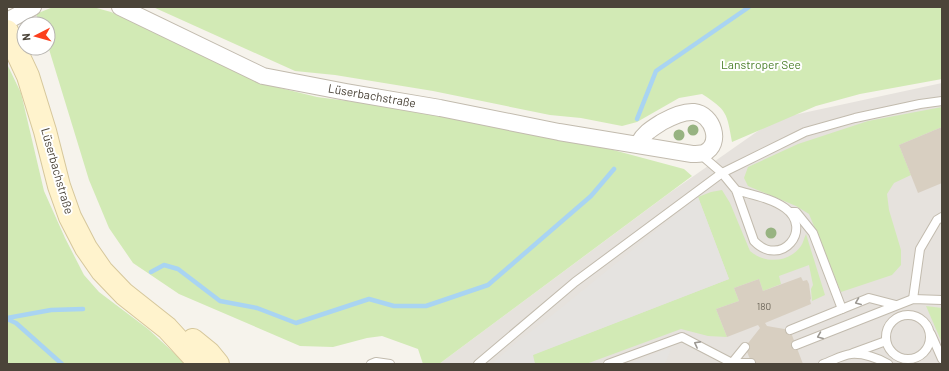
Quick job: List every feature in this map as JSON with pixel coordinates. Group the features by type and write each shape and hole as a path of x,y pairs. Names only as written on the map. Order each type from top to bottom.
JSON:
{"main road":[{"name":"Lüserbachstraße","path":"7,31 28,76 45,131 59,186 70,217 86,248 102,271 124,294 167,328 200,364"},
{"name":"Lüserbachstraße","path":"167,328 184,334 209,353 218,364"}],"street":[{"path":"7,21 33,7"},
{"name":"Lüserbachstraße","path":"120,7 263,76 440,108 559,132 700,154"},
{"path":"638,144 645,132 665,120 676,115 694,112 701,113 713,126 714,134 713,142 708,150 700,154"}],"lane":[{"path":"482,362 575,282 722,173 805,132 854,118 920,104 942,101"},
{"path":"700,154 722,173 736,190 754,241 765,250 780,250 787,247 792,241 796,227 794,219 790,213 777,204 736,190"},
{"path":"790,213 796,212 813,233 842,309"},
{"path":"913,299 920,249 937,220 942,217"},
{"path":"790,330 869,298 896,305"},
{"path":"796,346 913,299 942,300"},
{"path":"896,305 899,316"},
{"path":"928,327 930,333 928,347 923,353 911,361 897,356 889,347 886,340 888,327 892,321 899,316 912,315 918,317 924,321 928,327 942,359"},
{"path":"608,364 682,337 731,364 751,362"},
{"path":"823,364 886,340"},
{"path":"731,364 745,347"},
{"path":"850,354 864,355 881,360 888,364"},
{"path":"371,364 376,362 390,364"}],"shaded area":[{"path":"942,83 942,364 439,364 668,194 775,119"},
{"path":"698,197 729,279 533,355 535,364 492,364 518,341 545,321"},
{"path":"672,347 665,364 630,364"}],"green space":[{"path":"53,7 93,7 111,12 264,84 317,97 416,110 602,147 684,169 692,176 439,364 423,364 418,349 382,336 367,338 333,347 300,346 179,294 133,263 109,228 89,180 51,56 56,56 56,16 37,16 36,14"},
{"name":"Lanstroper See","path":"153,7 942,7 942,79 860,94 816,106 732,142 729,125 724,113 717,104 702,94 679,98 637,122 622,126 581,118 550,115 433,91 335,75 295,71"},
{"path":"7,64 21,93 44,191 65,238 84,275 99,292 148,329 186,364 7,364"},
{"path":"942,107 942,127 899,145 911,175 894,183 887,194 889,210 901,250 901,265 892,275 841,292 809,214 796,206 748,186 744,178 748,167 798,144 868,121"},
{"path":"722,190 730,203 750,251 756,255 770,260 777,260 790,256 801,246 806,234 825,295 812,301 811,289 813,285 809,265 779,276 781,284 763,291 759,279 734,288 739,301 716,309 727,337 708,336 681,329 586,364 535,364 532,355 729,279 698,197"},
{"path":"926,306 942,308 942,343"}],"building":[{"path":"942,127 942,183 918,193 899,145"},
{"path":"801,277 803,281 807,280 809,284 811,304 765,323 767,326 790,330 803,364 752,364 745,347 760,328 758,325 727,337 716,309 739,301 734,288 759,279 763,291"}],"waterway":[{"path":"637,119 656,71 749,7"},
{"path":"151,272 164,265 178,269 220,301 257,308 296,323 369,299 394,306 426,306 488,285 591,196 614,169"},
{"path":"7,318 51,310 83,309"},
{"path":"7,319 16,323 62,364"}]}
